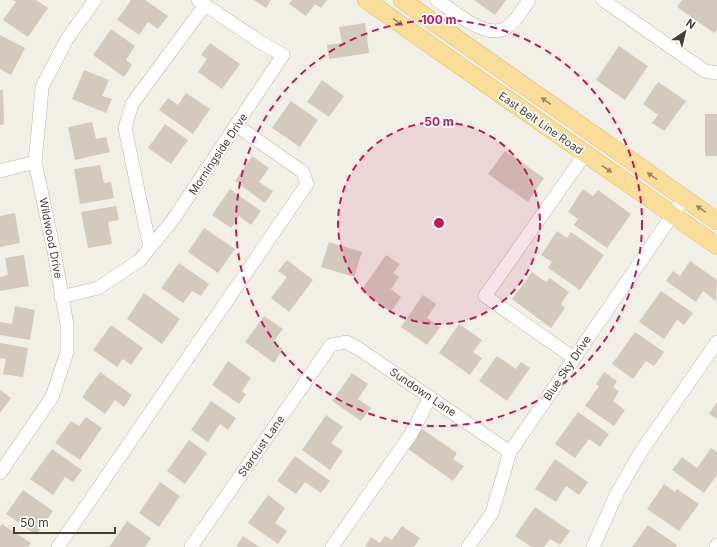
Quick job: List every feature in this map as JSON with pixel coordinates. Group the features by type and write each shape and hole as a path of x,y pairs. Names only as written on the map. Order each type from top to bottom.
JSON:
{"main road":[{"name":"East Belt Line Road","path":"366,0 717,246"},
{"name":"East Belt Line Road","path":"402,0 717,221"}],"street":[{"name":"Wildwood Drive","path":"0,473 52,397 67,352 67,325 36,162 42,87 67,39 95,0"},
{"path":"437,0 469,23 488,30 501,30 511,24 529,0"},
{"path":"603,0 704,71 717,73"},
{"path":"150,248 125,128 132,104 202,3"},
{"name":"Morningside Drive","path":"61,297 98,288 140,260 172,221 237,126 283,55 260,42 202,3"},
{"path":"58,547 307,184 303,172 237,126"},
{"path":"574,358 485,296 585,154"},
{"path":"0,171 36,162"},
{"name":"Blue Sky Drive","path":"468,547 492,513 510,452 684,198"},
{"name":"Sundown Lane","path":"332,345 346,342 359,349 510,452"},
{"path":"593,547 617,493 642,450 717,342"},
{"name":"Stardust Lane","path":"191,547 332,345"},
{"path":"332,547 411,434 430,397"}],"building":[{"path":"13,0 36,0 48,8 28,37 3,20 16,2"},
{"path":"131,0 145,0 168,16 158,29 148,22 139,35 117,20"},
{"path":"254,0 271,0 266,8"},
{"path":"292,0 327,0 321,8 315,4 306,16 289,4"},
{"path":"474,0 506,0 495,15"},
{"path":"682,0 717,0 717,30 714,33 677,7"},
{"path":"365,23 369,53 329,59 327,45 342,43 339,27"},
{"path":"111,29 135,46 126,60 132,65 124,77 93,55"},
{"path":"0,35 25,48 11,75 0,69"},
{"path":"210,43 240,64 222,89 198,72 207,59 201,55"},
{"path":"619,46 648,66 625,100 596,80"},
{"path":"84,70 109,80 102,96 112,99 106,113 72,99"},
{"path":"322,80 344,96 329,117 307,102"},
{"path":"658,82 686,101 664,131 652,123 658,115 643,104"},
{"path":"0,90 3,90 4,124 0,125"},
{"path":"186,93 210,109 193,134 159,110 168,98 178,105"},
{"path":"291,101 318,120 300,147 272,128"},
{"path":"705,114 717,114 717,156 705,156"},
{"path":"92,122 96,139 106,137 110,152 75,160 68,127"},
{"path":"165,124 188,140 171,164 148,148"},
{"path":"505,151 544,178 528,202 488,174"},
{"path":"252,156 269,168 259,182 273,191 265,203 235,181"},
{"path":"100,165 104,183 111,182 114,198 80,204 74,169"},
{"path":"230,189 261,211 251,225 239,216 231,228 212,215"},
{"path":"583,189 593,196 598,190 631,214 607,248 574,225 578,219 568,212"},
{"path":"116,206 119,220 108,222 112,244 88,248 81,212"},
{"path":"15,213 20,243 0,247 0,216"},
{"path":"204,228 235,249 218,273 188,252"},
{"path":"557,231 567,238 571,232 604,255 580,290 548,268 552,262 541,255"},
{"path":"329,242 362,252 354,277 321,267"},
{"path":"24,255 29,286 0,291 0,277 8,275 5,258"},
{"path":"386,255 400,264 393,273 399,277 391,289 401,297 391,312 361,291"},
{"path":"287,260 313,280 289,312 271,298 287,277 278,271"},
{"path":"690,261 717,280 716,301 703,291 696,302 666,281 673,271 680,276"},
{"path":"179,263 209,284 201,296 192,291 183,303 161,288"},
{"path":"532,272 546,282 550,278 569,292 561,304 565,308 551,328 512,299"},
{"path":"661,291 693,313 684,325 677,320 664,339 639,322"},
{"path":"144,293 180,319 162,344 127,319"},
{"path":"423,295 436,304 427,318 440,327 427,345 401,327"},
{"path":"15,306 35,310 30,340 0,335 0,322 12,324"},
{"path":"264,316 283,329 273,342 283,349 274,363 245,342"},
{"path":"459,324 482,340 473,352 482,358 470,375 439,353"},
{"path":"111,325 143,348 131,365 123,359 117,367 93,350"},
{"path":"635,332 664,352 654,366 646,361 633,379 612,364"},
{"path":"0,343 28,348 23,377 3,374 6,359 0,358"},
{"path":"497,356 516,369 521,362 530,368 507,401 479,381"},
{"path":"228,361 251,378 242,391 246,394 239,404 212,385"},
{"path":"100,372 132,395 124,407 115,400 105,414 82,397"},
{"path":"604,372 617,381 613,387 619,391 613,401 625,410 614,426 585,406 599,386 596,384"},
{"path":"352,373 368,384 358,399 371,408 361,421 332,401"},
{"path":"0,390 11,398 0,413"},
{"path":"211,401 236,418 228,430 220,424 208,442 191,430"},
{"path":"717,402 717,419 709,414"},
{"path":"578,412 609,434 600,447 589,439 575,458 555,444"},
{"path":"326,415 343,427 331,443 343,451 330,470 302,450"},
{"path":"86,417 102,428 80,460 55,443 71,421 79,426"},
{"path":"422,429 457,453 453,459 464,466 453,481 408,449"},
{"path":"189,440 207,453 185,484 167,471"},
{"path":"711,448 717,452 717,475 704,493 672,470 682,457 697,468"},
{"path":"52,449 82,470 73,482 65,477 53,495 30,479"},
{"path":"295,456 330,481 321,493 305,482 296,494 277,481"},
{"path":"555,459 588,482 579,495 566,486 556,502 535,489"},
{"path":"160,482 180,496 159,527 139,513"},
{"path":"664,484 675,492 677,489 699,504 679,531 647,509"},
{"path":"23,490 53,511 36,535 6,514"},
{"path":"268,495 285,508 275,523 287,531 278,544 248,523"},
{"path":"535,507 570,531 560,545 550,539 544,547 531,547 515,536"},
{"path":"127,521 151,538 145,547 109,547"},
{"path":"2,524 31,543 28,547 0,547 0,527"},
{"path":"648,525 677,545 676,547 632,547"},
{"path":"402,526 420,538 414,547 365,547 371,537 380,543 385,536 392,540"},
{"path":"243,536 259,547 236,547"}]}
